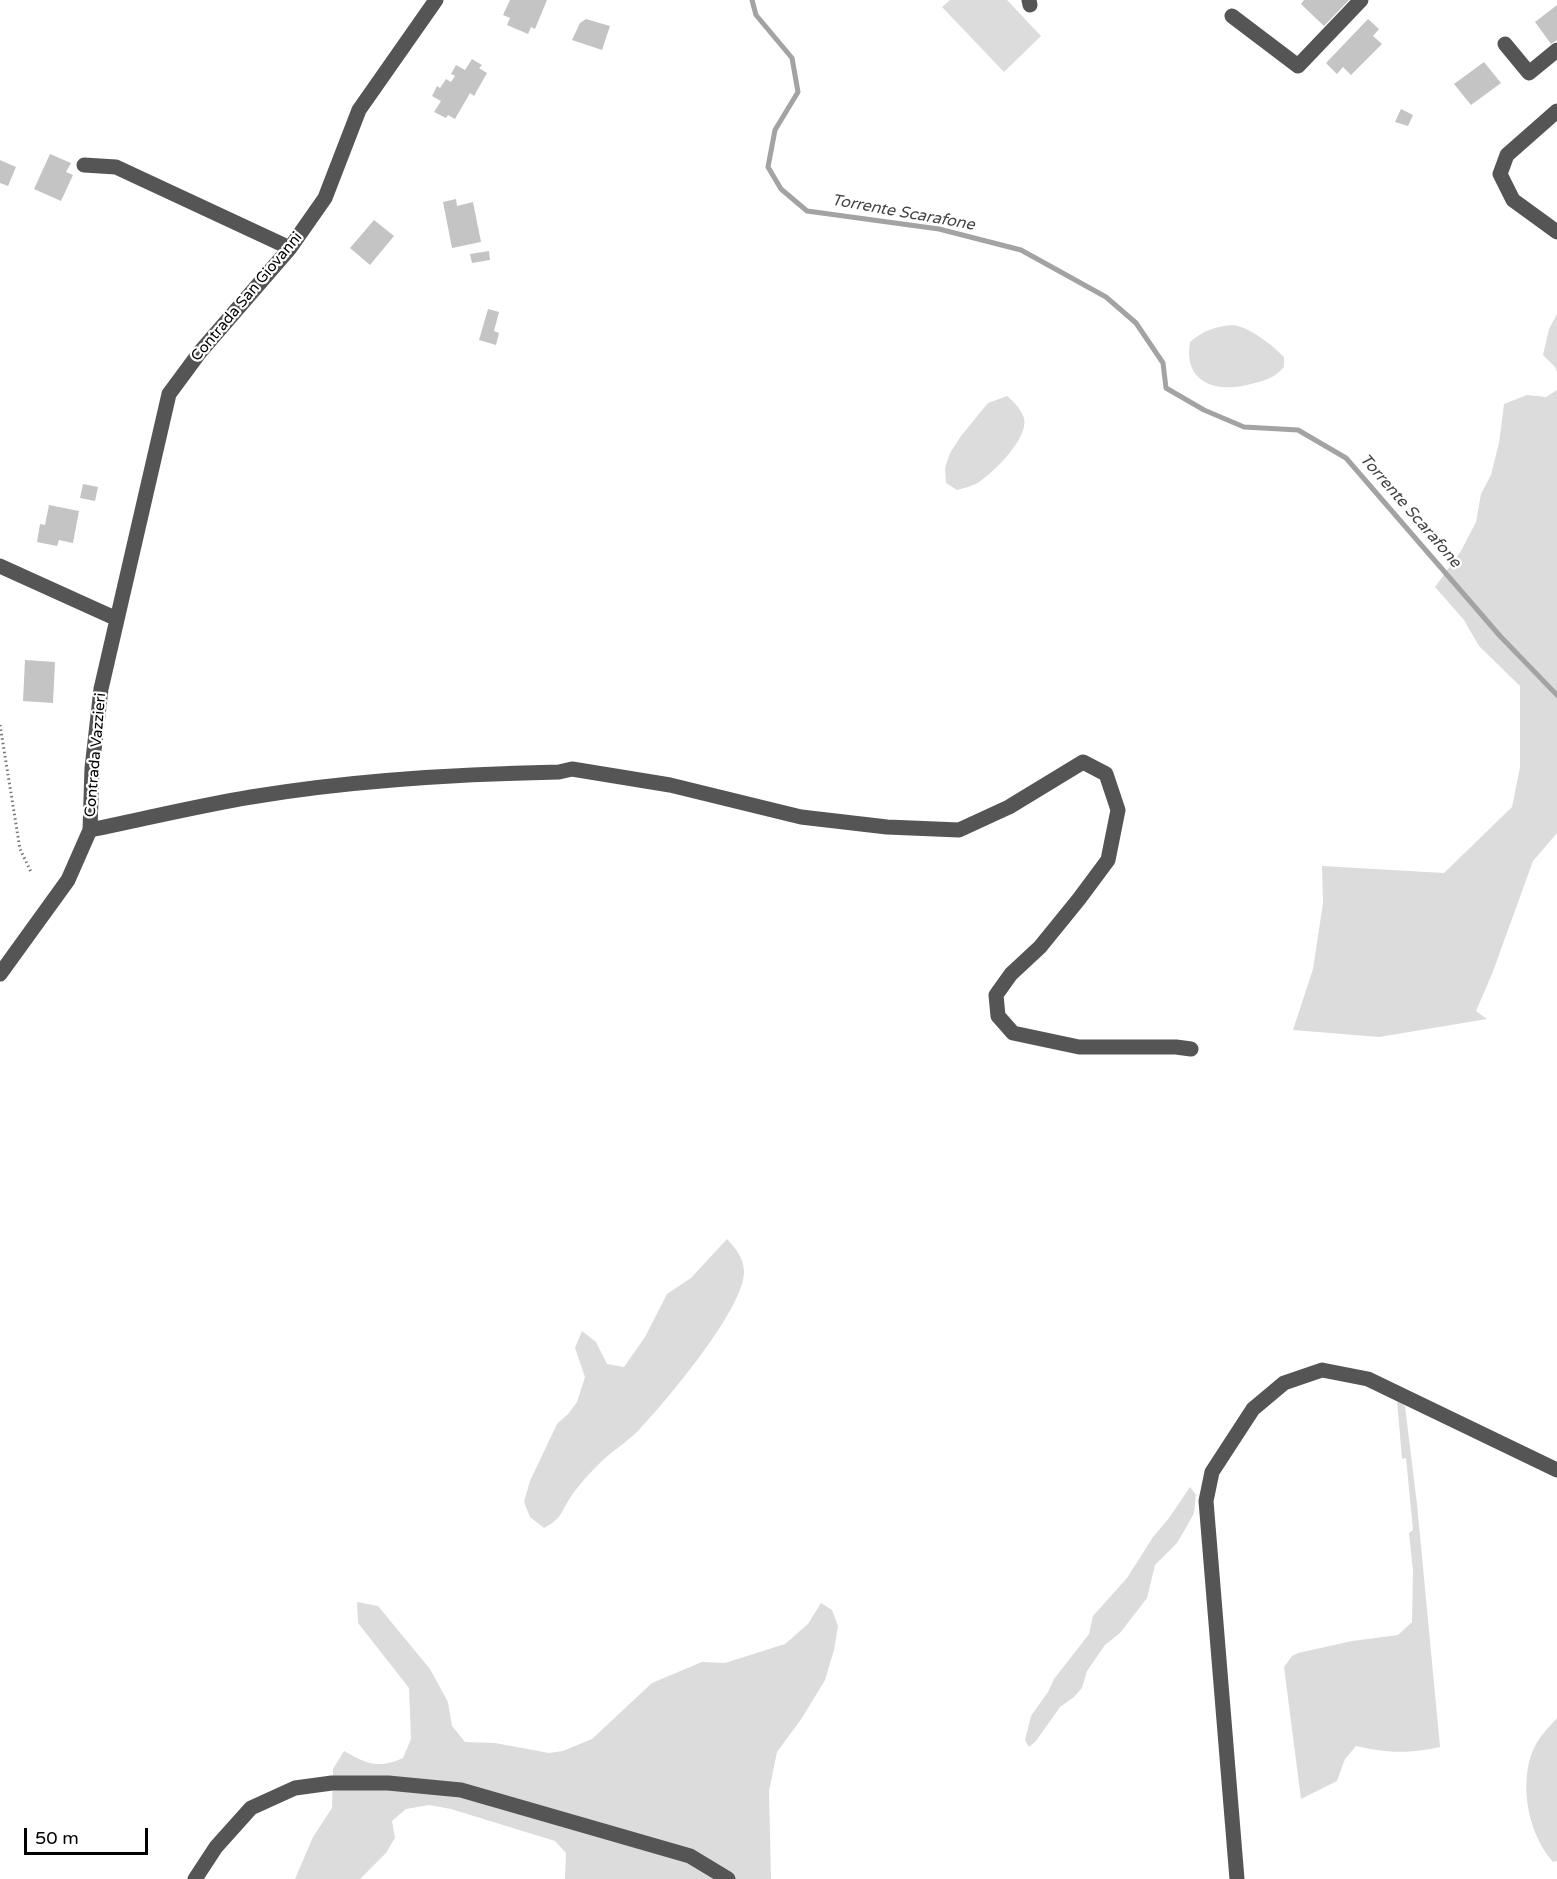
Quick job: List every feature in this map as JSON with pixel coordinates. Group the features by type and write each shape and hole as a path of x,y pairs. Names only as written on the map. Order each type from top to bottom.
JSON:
{"street":[{"name":"Contrada San Giovanni","path":"117,619 169,394 200,352 290,248 325,198 358,110 435,0"},
{"path":"1232,16 1298,66 1361,0"},
{"path":"1505,44 1529,73 1557,50"},
{"path":"1557,111 1507,155 1500,174 1513,200 1557,232"},
{"path":"84,165 116,167 290,248"},
{"path":"0,566 117,619"},
{"name":"Contrada Vazzieri","path":"0,974 68,880 90,830 92,768 100,700 117,619"},
{"path":"90,830 252,797 362,783 466,774 559,772 572,769 670,785 801,817 887,827 959,830 1009,807 1083,762 1106,774 1118,810 1108,860 1079,900 1040,947 1011,974 996,995 998,1016 1013,1033 1079,1047 1191,1049"},
{"path":"1237,1879 1206,1501 1212,1472 1253,1409 1284,1383 1322,1370 1368,1379 1557,1470"},
{"path":"195,1879 216,1847 251,1808 294,1788 332,1783 388,1783 461,1790 690,1856 728,1879"}],"path":[{"path":"0,725 20,849 31,872"}],"shaded area":[{"path":"950,0 1007,0 1041,36 1004,72 942,7"},
{"path":"1557,314 1557,372 1543,355 1549,329"},
{"path":"1234,325 1254,333 1273,347 1284,357 1284,367 1263,381 1235,387 1213,385 1196,375 1189,355 1190,342 1211,329"},
{"path":"1557,390 1557,833 1533,861 1492,974 1476,1011 1487,1019 1379,1037 1293,1030 1313,969 1323,903 1322,866 1444,873 1512,807 1520,767 1520,686 1479,646 1464,620 1435,587 1461,551 1476,522 1481,494 1491,475 1499,443 1504,404 1527,395 1546,397"},
{"path":"1007,396 1024,418 1021,435 1009,454 985,477 974,485 957,490 946,483 945,468 950,453 988,403"},
{"path":"727,1239 741,1257 744,1271 741,1287 718,1330 702,1354 651,1416 634,1435 594,1470 570,1498 558,1518 544,1528 530,1517 524,1502 530,1481 557,1424 577,1402 585,1377 575,1348 582,1331 596,1342 607,1364 624,1367 645,1337 667,1294 691,1278"},
{"path":"1397,1400 1405,1406 1417,1504 1440,1747 1398,1752 1356,1746 1345,1759 1337,1781 1301,1799 1284,1667 1292,1656 1298,1653 1352,1641 1398,1635 1412,1622 1413,1571 1409,1533 1413,1530 1406,1458 1402,1459"},
{"path":"1190,1487 1196,1495 1194,1513 1177,1543 1155,1565 1147,1598 1120,1633 1105,1645 1087,1671 1082,1688 1060,1707 1036,1741 1029,1747 1025,1740 1031,1716 1054,1679 1089,1634 1093,1616 1127,1578 1153,1537"},
{"path":"357,1602 378,1606 430,1669 448,1702 452,1726 465,1742 495,1743 549,1753 563,1751 592,1739 652,1683 702,1662 725,1663 785,1644 808,1624 821,1603 832,1610 838,1626 825,1680 802,1718 777,1752 769,1791 771,1879 565,1879 566,1853 555,1841 451,1809 429,1805 406,1809 392,1821 395,1838 386,1853 360,1879 295,1879 313,1837 332,1808 333,1769 344,1751 366,1762 386,1763 403,1758 411,1739 409,1688 358,1623"},
{"path":"1557,1718 1557,1861 1553,1862 1537,1837 1528,1808 1526,1792 1529,1762 1534,1748"}],"building":[{"path":"510,0 547,0 535,29 531,27 528,34 507,25 510,18 503,15"},
{"path":"1304,0 1349,0 1324,26 1301,4"},
{"path":"1557,5 1557,40 1551,44 1535,22"},
{"path":"586,19 610,26 602,50 572,40 580,23"},
{"path":"1368,19 1379,29 1373,36 1382,44 1351,75 1343,67 1337,74 1326,63"},
{"path":"472,59 482,65 479,68 487,73 474,96 470,93 455,119 448,115 446,118 434,112 441,101 432,96 437,86 440,88 446,79 451,82 455,76 451,74 456,65 465,70"},
{"path":"1484,62 1501,83 1471,105 1454,84"},
{"path":"1401,109 1413,115 1408,126 1395,122"},
{"path":"50,154 71,163 66,172 73,175 61,201 34,189"},
{"path":"0,160 16,167 8,186 0,183"},
{"path":"456,199 457,206 473,202 481,242 452,248 443,202"},
{"path":"374,220 394,236 370,265 350,248"},
{"path":"489,251 490,260 472,263 470,254"},
{"path":"488,309 499,312 494,331 499,333 496,345 479,340"},
{"path":"83,484 98,487 95,501 80,498"},
{"path":"49,505 79,511 73,543 59,540 57,546 37,542 40,524 45,525"},
{"path":"25,660 55,662 53,703 23,701"}],"waterway":[{"name":"Torrente Scarafone","path":"752,0 756,15 792,58 798,92 775,130 768,167 781,189 807,211 939,229 1021,250 1106,297 1136,323 1163,363 1166,388 1204,410 1244,427 1298,430 1346,458 1500,636 1557,695"}]}
